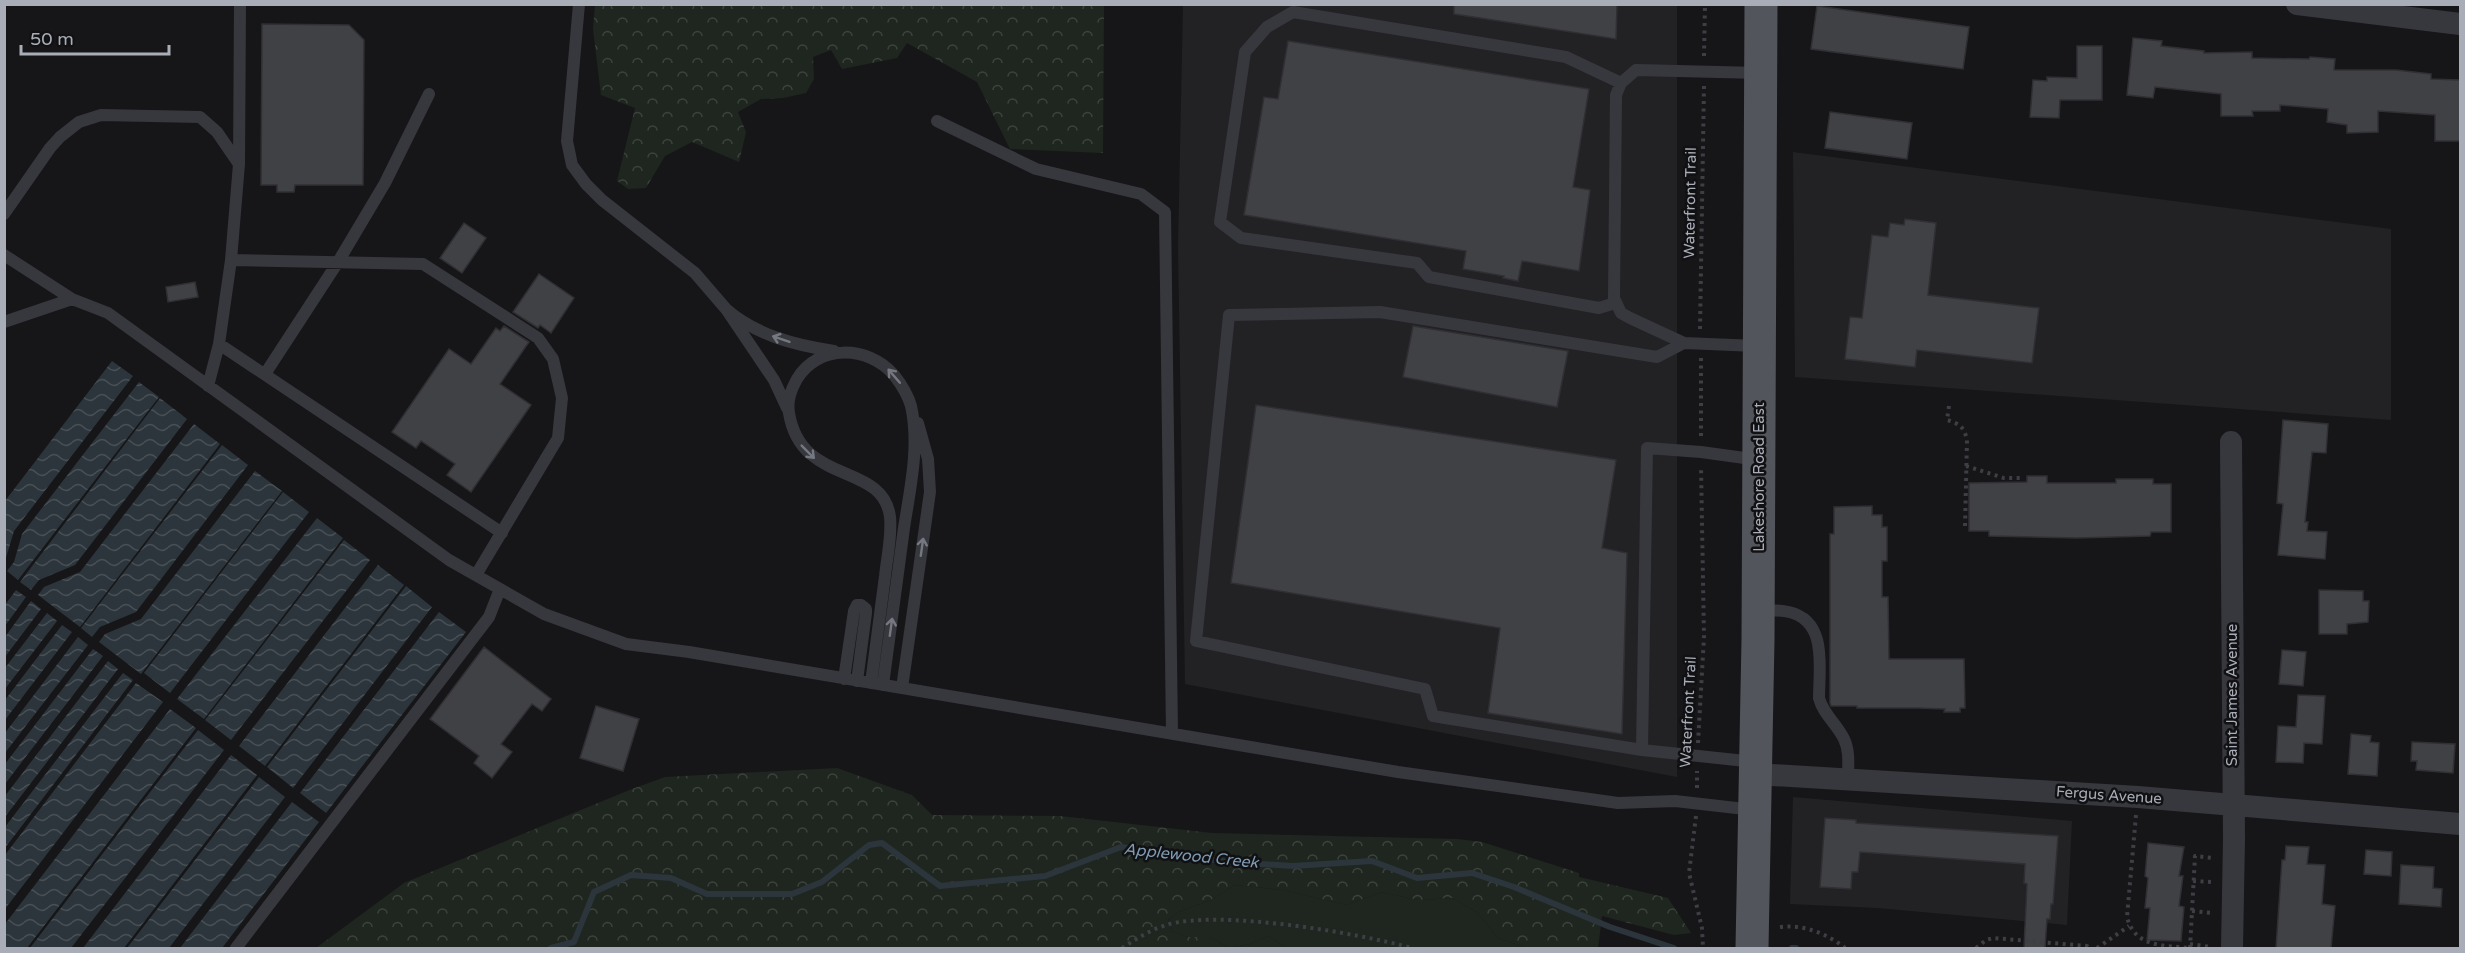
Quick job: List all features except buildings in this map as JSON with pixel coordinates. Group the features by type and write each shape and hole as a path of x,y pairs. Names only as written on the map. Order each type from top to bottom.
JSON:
{"main road":[{"name":"Lakeshore Road East","path":"1761,4 1755,810 1762,938"}],"street":[{"path":"2297,4 2460,24"},
{"name":"Saint James Avenue","path":"2222,948 2233,805 2231,442"},
{"name":"Fergus Avenue","path":"1757,768 1848,778 2138,797 2460,824"}],"lane":[{"path":"208,386 219,344 231,260 239,164 240,4"},
{"path":"579,4 567,141 572,165 602,200 695,273 726,309 774,380 789,412 795,434 807,452 828,467 870,484 882,497 888,509 889,539 877,684"},
{"path":"1615,303 1599,308 1429,277 1417,263 1241,238 1220,222 1245,52 1267,27 1293,12 1566,57 1621,83"},
{"path":"1759,346 1684,343 1621,313 1615,303 1616,95 1621,83 1636,70 1761,73"},
{"path":"265,374 338,262 385,183 429,94"},
{"path":"4,214 60,137 79,122 100,115 200,117 217,132 239,164"},
{"path":"936,120 1036,169 1141,194 1165,212 1172,733"},
{"path":"4,255 72,299 98,308 123,322 449,560 544,614 626,644 689,652 1398,772 1618,803 1696,802 1755,810"},
{"path":"231,260 427,266 538,338 553,358 562,398 558,438 476,575"},
{"path":"4,322 72,299"},
{"path":"726,309 761,332 795,344 860,355 882,364 903,387 911,404 928,459 930,492 902,688"},
{"path":"1684,343 1657,357 1380,312 1229,315 1196,641 1425,689 1433,716 1642,750 1698,756 1757,768"},
{"path":"219,344 502,533"},
{"path":"789,412 789,396 801,373 816,360 838,351"},
{"path":"877,684 912,476 914,430 911,404"},
{"path":"1642,750 1647,448 1759,460"},
{"path":"236,948 489,617 500,589"},
{"path":"857,605 861,605 866,609 866,613 851,680 854,611 857,605"},
{"path":"1758,609 1789,612 1807,621 1817,634 1819,698 1821,707 1845,740 1848,748 1848,778"}],"path":[{"path":"1704,62 1705,4"},
{"name":"Waterfront Trail","path":"1700,322 1704,84"},
{"path":"1701,366 1701,429"},
{"path":"1948,406 1947,420 1959,424 1965,430 1965,527"},
{"path":"1966,466 2004,478 2023,478"},
{"name":"Waterfront Trail","path":"1701,474 1704,637 1695,828 1689,873 1703,937 1703,948"},
{"path":"2138,797 2127,906 2129,926 2134,934 2148,943 2222,948"},
{"path":"2190,947 2195,856 2214,858"},
{"path":"2193,880 2213,882"},
{"path":"2192,911 2213,913"},
{"path":"1122,948 1142,934 1167,924 1212,920 1248,921 1326,931 1412,948"},
{"path":"2097,948 2129,926"},
{"path":"1762,938 1810,929 1845,948"},
{"path":"1976,948 1986,940 1993,938 2089,948"}],"shaded area":[{"path":"1183,5 1677,5 1677,777 1185,684 1178,246"},
{"path":"1793,152 2391,229 2391,420 1795,377"},
{"path":"1793,797 2072,821 2067,925 1877,908 1790,904"}],"green space":[{"path":"595,5 1104,5 1103,153 1010,149 977,82 907,43 897,58 842,69 831,50 813,57 814,79 806,93 783,98 761,99 738,112 746,132 739,162 692,142 665,156 646,188 628,189 617,181 635,108 601,95 593,29"},
{"path":"837,768 912,795 932,815 1060,816 1212,833 1457,839 1482,842 1579,873 1579,877 1668,898 1691,933 1674,935 1602,916 1598,948 1527,948 1498,938 1477,912 1452,898 1418,900 1381,892 1347,905 1283,890 1235,885 1209,901 1178,912 1168,920 1171,931 1188,937 1210,937 1229,948 316,948 404,883 665,777"},
{"path":"1235,885 1283,890 1347,905 1381,892 1418,900 1452,898 1477,912 1498,938 1527,948 1287,948 1268,936 1250,944 1229,948 1210,937 1188,937 1171,931 1168,920 1178,912 1209,901"},
{"path":"1268,936 1287,948 1229,948 1250,944"}],"water":[{"path":"112,361 133,376 14,531 5,561 5,501"},
{"path":"139,382 159,397 18,580 7,571 14,562 22,534"},
{"path":"160,398 187,419 75,565 39,580 31,590 20,582"},
{"path":"194,424 220,444 80,627 38,595 44,587 80,572"},
{"path":"222,445 248,465 136,612 100,627 92,637 81,628"},
{"path":"255,471 282,491 141,674 99,642 105,634 141,619"},
{"path":"283,492 309,512 170,693 144,673"},
{"path":"317,518 343,538 204,719 177,699"},
{"path":"344,540 370,560 231,740 205,720"},
{"path":"378,565 404,585 265,766 239,746"},
{"path":"406,586 432,607 293,788 267,767"},
{"path":"16,590 26,597 5,626 5,605"},
{"path":"31,601 41,609 5,657 5,637"},
{"path":"439,612 466,632 326,813 300,793"},
{"path":"47,613 57,621 5,689 5,668"},
{"path":"62,625 72,632 5,720 5,700"},
{"path":"78,637 88,645 5,753 5,733"},
{"path":"93,649 103,656 5,784 5,764"},
{"path":"108,661 118,669 5,817 5,796"},
{"path":"123,673 133,680 5,848 5,827"},
{"path":"136,683 163,702 5,909 5,855"},
{"path":"170,709 196,728 27,948 5,948 5,924"},
{"path":"198,730 224,750 71,948 30,948"},
{"path":"231,755 257,775 124,948 83,948"},
{"path":"259,777 285,797 169,948 127,948"},
{"path":"292,802 319,822 222,948 180,948"}],"waterway":[{"name":"Applewood Creek","path":"551,948 574,942 594,892 631,875 671,878 707,894 792,894 822,882 869,845 882,843 940,886 1045,876 1121,847 1228,862 1293,866 1372,861 1417,878 1472,873 1514,887 1610,927 1674,948"}]}
